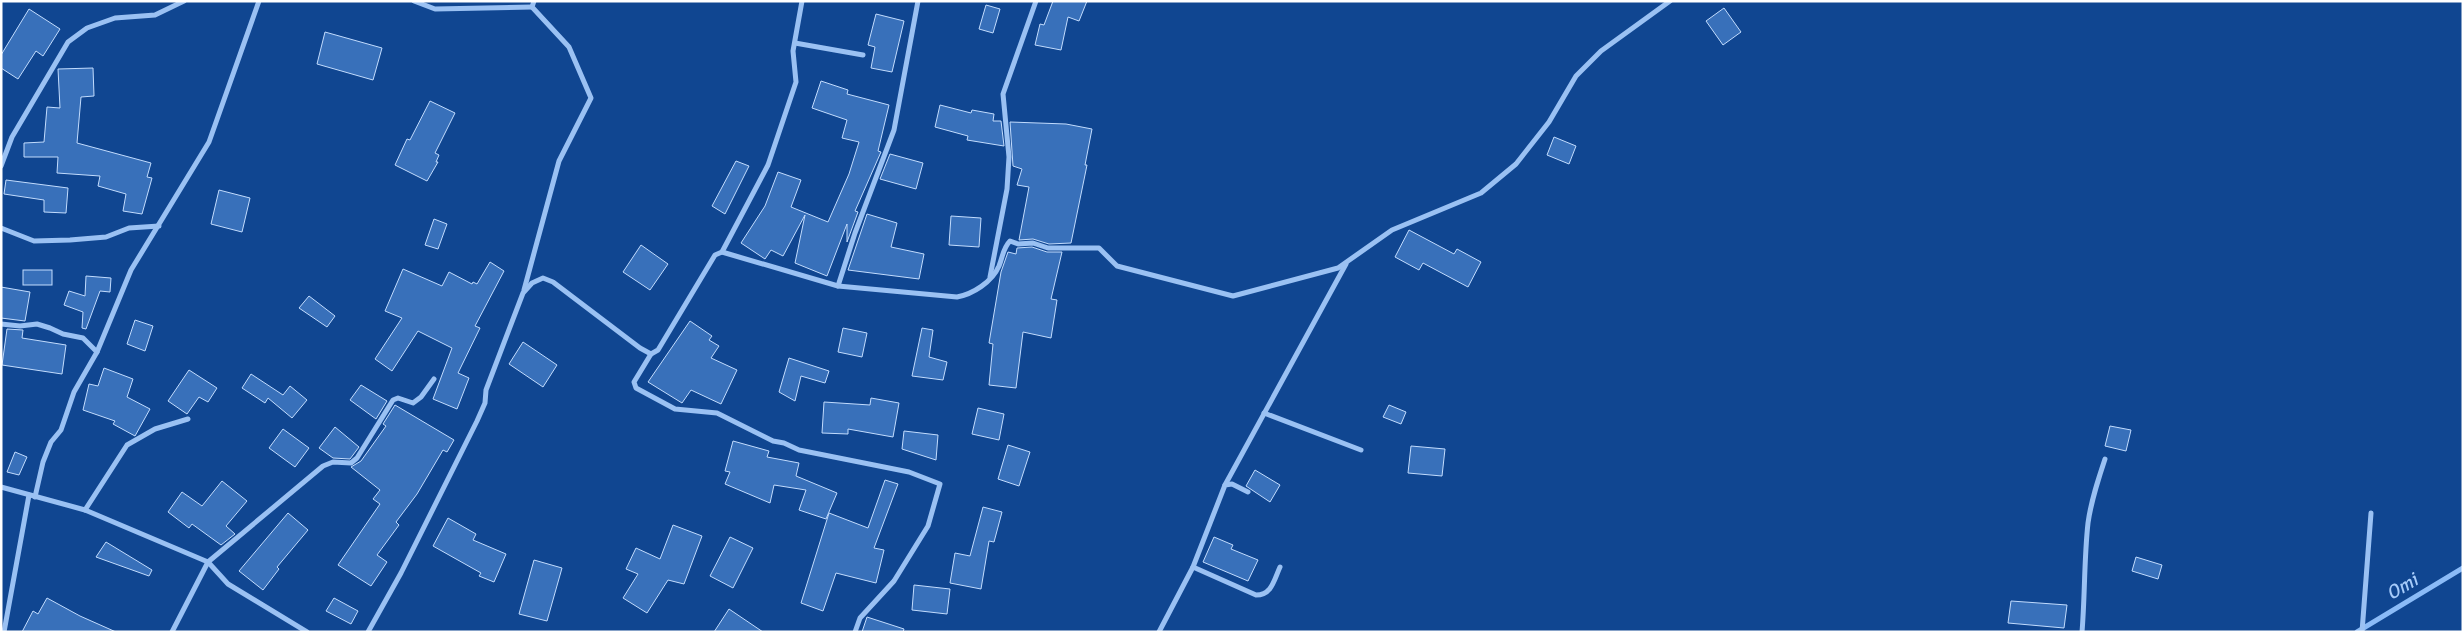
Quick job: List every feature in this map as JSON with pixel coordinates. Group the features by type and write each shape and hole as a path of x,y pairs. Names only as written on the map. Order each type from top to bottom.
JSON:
{"street":[{"path":"1,166 12,136 68,42 87,28 115,18 155,16 184,1"},
{"path":"4,632 32,496 51,442 61,430 74,392 97,352 131,270 209,142 259,1"},
{"path":"368,632 401,573 485,403 486,390 523,293 559,161 591,98 568,47 533,4 435,9 414,1"},
{"path":"802,1 795,43 796,82 768,165 722,252 715,256 658,350 651,354 634,382 636,388 675,409 717,413 773,441 784,443 799,450 909,472 940,484 928,526 894,581 860,618 855,632"},
{"path":"838,286 855,233 894,130 918,1"},
{"path":"989,278 1007,189 1008,157 1003,94 1036,1"},
{"path":"722,252 838,286 957,297 969,295 989,278 999,267 1005,246 1010,241 1018,244 1033,243 1048,248 1099,248 1116,266 1233,296 1338,268 1392,230 1481,193 1516,164 1549,122 1576,76 1601,51 1670,1"},
{"path":"795,43 863,55"},
{"path":"1,228 34,240 70,240 106,237 130,228 159,226"},
{"path":"1158,632 1193,566 1225,486 1346,264"},
{"path":"523,293 532,283 543,278 553,282 640,348 651,354"},
{"path":"1,324 20,326 37,324 63,334 83,338 97,352"},
{"path":"172,632 208,562 323,466 333,462 351,463 357,458 393,400 398,398 413,403 421,398 434,379"},
{"path":"1264,414 1362,450"},
{"path":"85,510 127,445 155,428 188,419"},
{"path":"2082,632 2088,522 2093,497 2105,459"},
{"path":"1225,486 1232,484 1248,492"},
{"path":"1,487 85,510 208,562 228,584 306,632"},
{"path":"2362,632 2371,513"},
{"path":"1193,566 1256,595 1262,595 1270,591 1280,567"},
{"path":"294,632 295,625"}],"building":[{"path":"1053,1 1087,1 1079,21 1068,17 1061,50 1035,45 1040,24 1044,25"},
{"path":"986,5 1000,9 993,33 979,29"},
{"path":"1724,8 1741,32 1723,45 1706,21"},
{"path":"29,9 60,29 43,56 36,51 18,79 1,68 1,55"},
{"path":"876,14 904,21 892,72 871,68 875,47 868,45"},
{"path":"325,32 382,48 373,80 317,64"},
{"path":"93,68 94,96 81,97 77,143 151,163 147,177 152,178 142,214 123,211 126,194 98,186 100,176 57,173 58,157 24,157 24,143 44,142 47,107 60,108 58,69"},
{"path":"821,81 848,90 847,94 889,105 878,151 881,152 855,211 858,212 847,242 847,224 827,276 795,263 805,215 783,256 771,250 765,259 741,243 765,206 778,172 801,180 791,207 828,222 849,174 859,142 842,138 847,120 812,108"},
{"path":"430,101 455,113 435,153 439,155 436,162 438,162 427,181 395,165 407,139 410,140"},
{"path":"940,105 971,113 972,110 994,114 993,121 1001,121 1004,146 967,140 968,136 935,127"},
{"path":"1010,122 1066,124 1092,129 1085,165 1087,165 1071,243 1049,244 1033,239 1019,240 1029,187 1017,185 1022,169 1013,166"},
{"path":"1554,137 1576,146 1569,164 1547,155"},
{"path":"890,154 923,163 916,189 880,179"},
{"path":"736,161 749,166 725,214 712,206"},
{"path":"6,180 68,188 66,213 44,212 44,200 4,194"},
{"path":"219,190 250,198 242,232 211,224"},
{"path":"867,214 897,223 891,247 924,254 919,279 848,270"},
{"path":"951,216 981,218 979,247 949,245"},
{"path":"434,219 447,224 438,249 425,245"},
{"path":"1409,230 1454,254 1457,249 1481,262 1468,287 1423,263 1419,270 1395,257"},
{"path":"641,245 668,264 650,290 623,272"},
{"path":"1032,247 1047,252 1062,252 1051,299 1057,300 1051,338 1023,332 1016,388 989,385 993,344 989,343 1001,272 1008,252 1016,254 1017,248"},
{"path":"490,262 504,271 475,326 480,328 458,373 469,378 457,409 433,399 452,348 418,331 392,371 375,359 402,318 385,311 403,269 442,286 449,272 472,284 473,282 477,284"},
{"path":"23,270 52,270 52,285 23,285"},
{"path":"86,276 111,278 110,292 100,291 86,329 82,328 83,312 64,305 69,291 85,296"},
{"path":"1,287 30,292 25,321 1,318"},
{"path":"309,296 335,316 327,327 299,308"},
{"path":"135,320 153,326 145,351 127,344"},
{"path":"690,321 712,336 709,340 719,346 711,358 737,370 721,404 691,390 682,403 648,382"},
{"path":"843,328 867,333 862,357 838,352"},
{"path":"922,328 933,330 929,357 947,362 943,380 912,376"},
{"path":"7,329 23,330 22,338 66,345 62,374 2,365"},
{"path":"523,342 557,365 543,387 509,364"},
{"path":"789,358 829,371 825,383 801,376 795,401 779,392"},
{"path":"104,368 133,379 127,397 150,409 135,436 113,424 115,421 83,410 89,384 98,386"},
{"path":"189,370 217,388 208,402 199,397 187,414 168,401"},
{"path":"251,374 283,395 290,386 307,400 292,418 268,398 265,403 242,388"},
{"path":"361,385 387,401 376,419 350,400"},
{"path":"871,398 899,403 893,437 848,429 848,434 822,433 824,402 870,405"},
{"path":"395,405 454,440 447,452 443,450 417,494 396,522 399,525 377,555 387,562 371,586 338,565 380,504 373,499 380,490 351,467 361,461 386,426 383,424"},
{"path":"1389,405 1406,412 1401,424 1383,417"},
{"path":"978,408 1004,414 999,440 972,434"},
{"path":"2110,426 2131,430 2126,451 2105,446"},
{"path":"335,427 359,447 350,459 333,458 319,448"},
{"path":"283,429 309,448 295,467 269,448"},
{"path":"904,431 938,435 936,460 902,449"},
{"path":"733,441 769,451 767,457 799,463 796,476 837,493 826,519 799,510 806,490 774,485 770,503 725,484 730,472 725,471"},
{"path":"1008,445 1030,452 1019,486 998,479"},
{"path":"1411,446 1445,449 1442,476 1408,473"},
{"path":"15,452 27,457 19,475 7,472"},
{"path":"1255,470 1280,485 1270,502 1246,486"},
{"path":"885,480 898,484 874,548 884,550 876,583 836,573 823,611 801,603 829,513 868,528"},
{"path":"222,481 247,501 226,526 235,534 221,545 192,524 189,528 168,512 182,492 202,506"},
{"path":"983,507 1002,512 994,542 989,541 981,589 950,583 955,553 970,556"},
{"path":"288,513 308,530 277,567 279,569 263,590 239,571"},
{"path":"448,518 476,534 473,540 506,554 494,582 479,576 481,573 433,546"},
{"path":"673,525 702,536 684,584 668,580 647,613 623,598 638,574 626,569 636,548 660,559"},
{"path":"730,537 753,548 733,588 710,576"},
{"path":"1214,537 1233,545 1231,549 1258,560 1248,581 1203,562"},
{"path":"106,542 152,570 149,576 96,557"},
{"path":"2136,557 2162,565 2158,579 2132,571"},
{"path":"534,560 562,568 547,621 519,614"},
{"path":"914,585 950,589 947,614 912,610"},
{"path":"47,598 80,616 116,632 22,632 33,611 38,614"},
{"path":"334,598 358,611 351,624 326,611"},
{"path":"2011,601 2067,605 2064,628 2008,623"},
{"path":"729,609 763,632 714,632"},
{"path":"867,617 904,629 903,632 862,632"}],"waterway":[{"name":"Omi","path":"2357,632 2463,568"}]}
